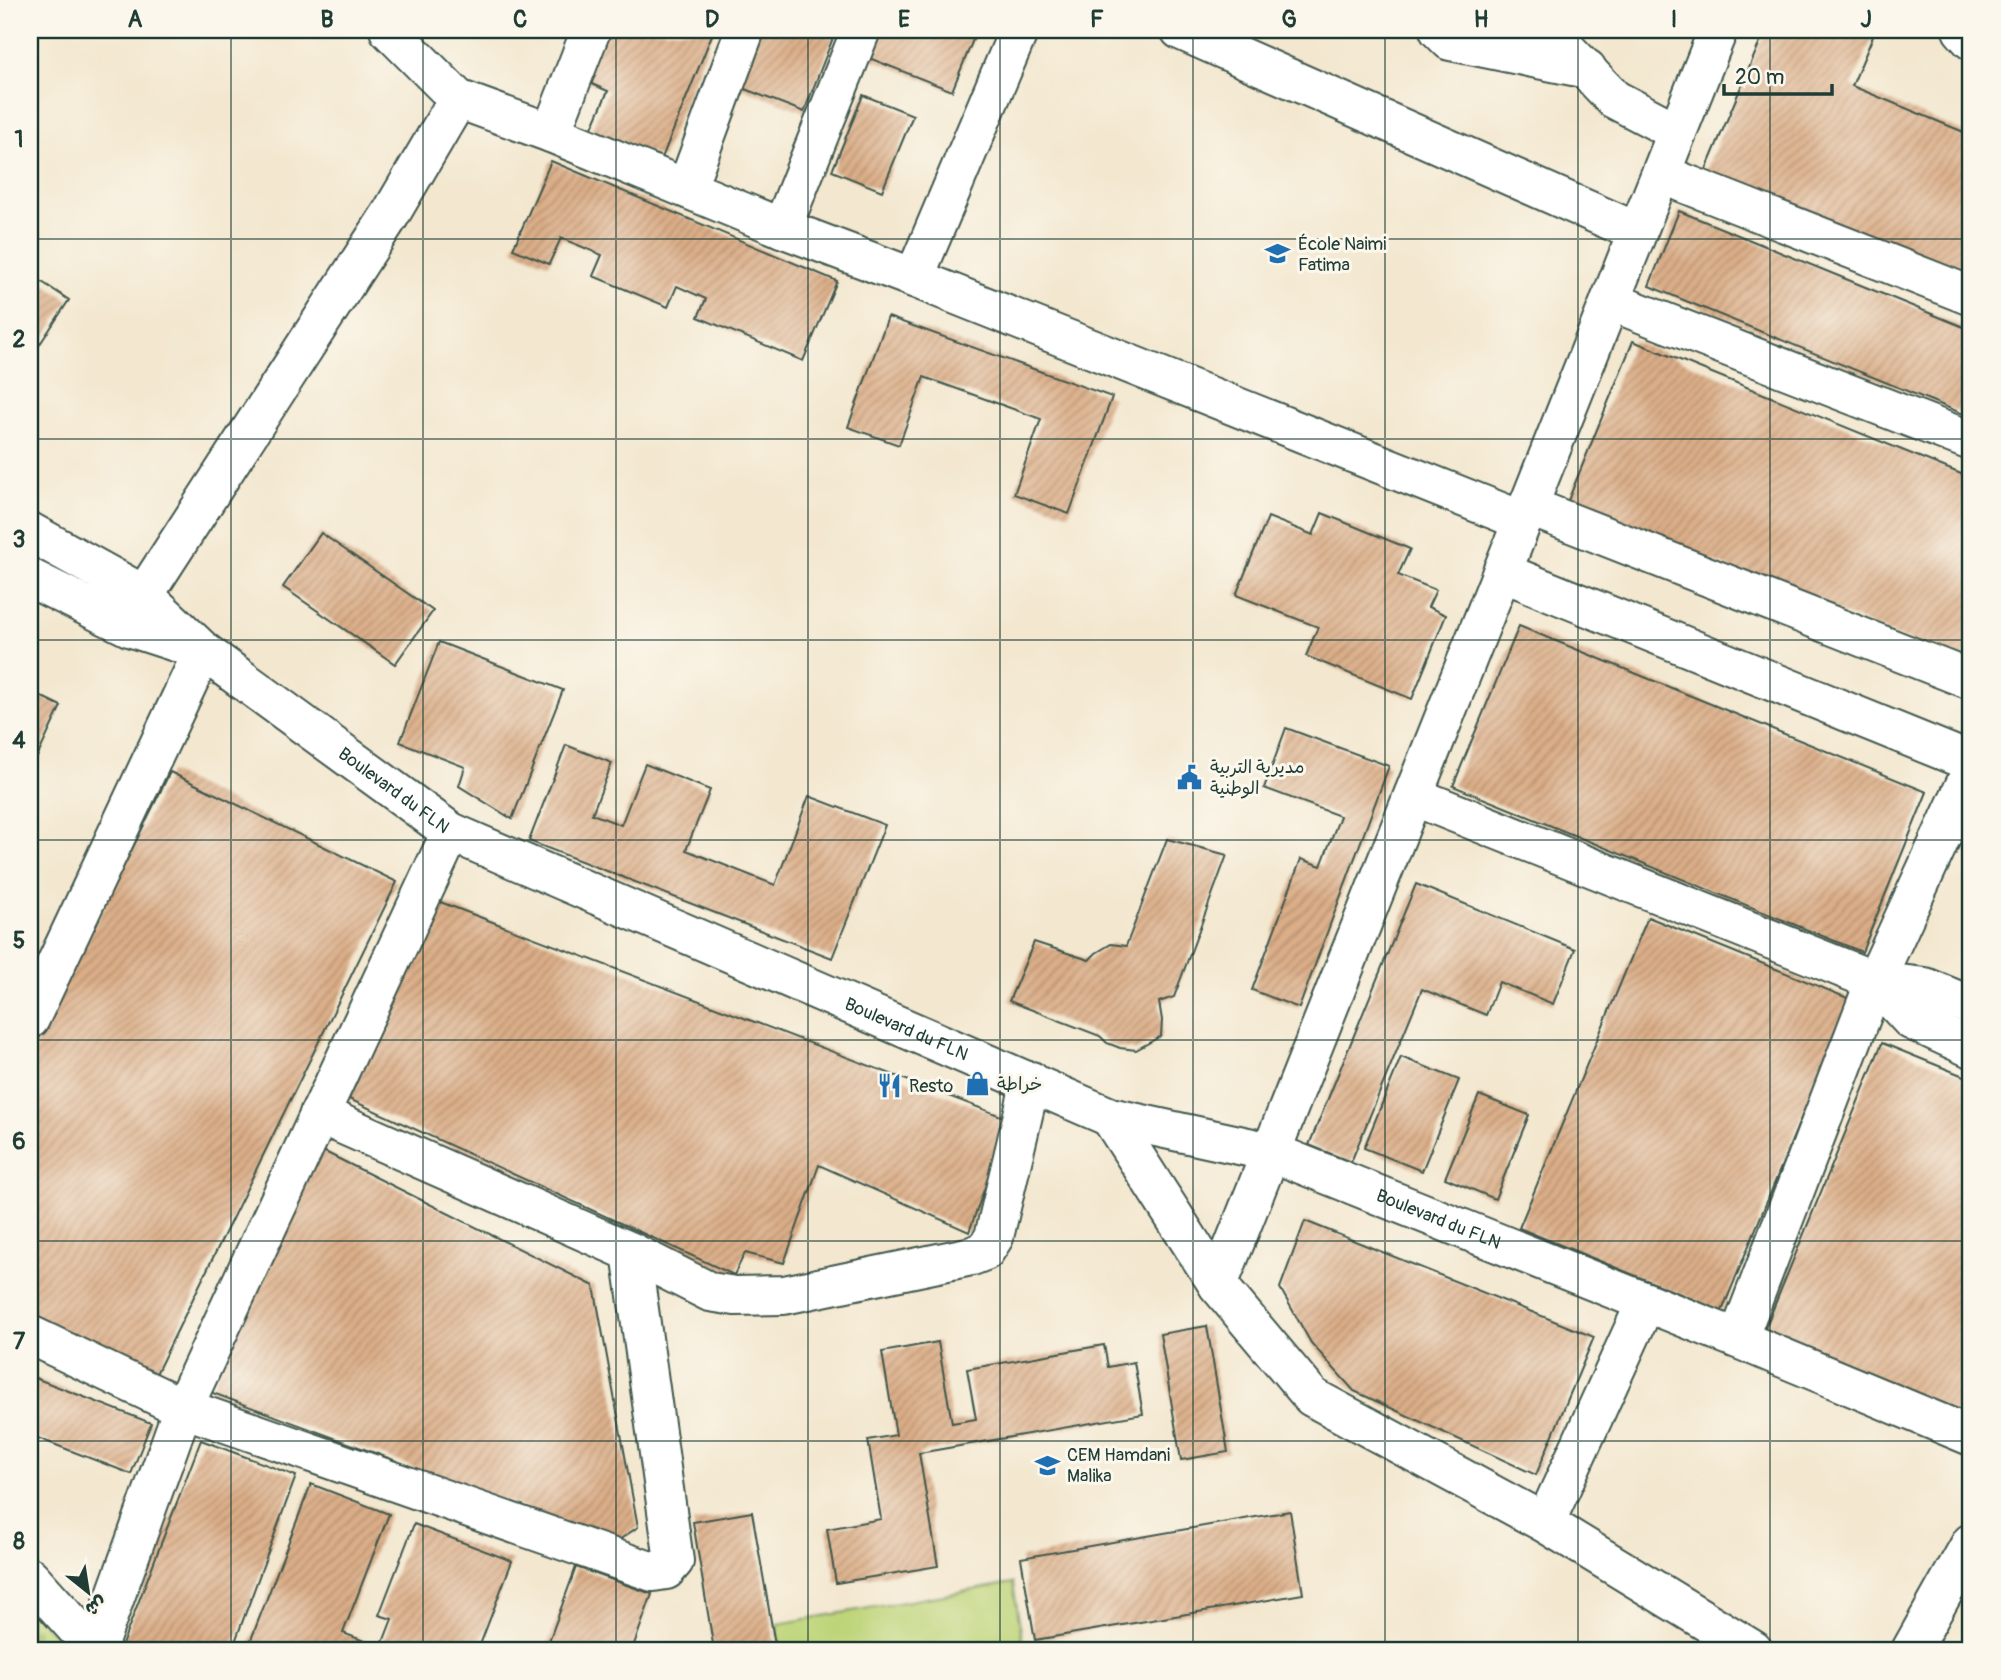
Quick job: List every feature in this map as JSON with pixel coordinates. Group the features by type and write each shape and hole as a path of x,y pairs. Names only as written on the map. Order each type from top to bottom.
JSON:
{"street":[{"path":"389,30 458,99 687,187 782,228 1525,514 1971,680"},
{"path":"551,133 592,30"},
{"path":"687,187 746,30"},
{"path":"782,228 861,30"},
{"path":"914,278 1019,30"},
{"path":"1180,30 1637,233"},
{"path":"1439,30 1450,41 1587,69"},
{"path":"1548,30 1614,99 1677,132"},
{"path":"1217,1285 1718,30"},
{"path":"1962,30 1971,40"},
{"path":"144,595 390,215 458,99"},
{"path":"1661,174 1971,296"},
{"path":"1610,302 1971,441"},
{"name":"Boulevard du FLN","path":"30,532 144,595 203,650 451,832 1110,1117 1271,1152 1738,1339 1971,1436"},
{"path":"1502,572 1971,762"},
{"path":"30,578 129,627 203,650 43,958 30,1019"},
{"path":"1738,1339 1875,981 1971,772"},
{"path":"1413,796 1875,981 1925,986 1971,1006"},
{"path":"30,1577 96,1650 183,1408 451,832"},
{"path":"1875,981 1912,1020 1971,1048"},
{"path":"319,1114 631,1252 710,1292 735,1296 784,1295 972,1256 985,1251 994,1237 1031,1082"},
{"path":"1110,1117 1217,1285 1312,1396 1545,1523 1753,1650"},
{"path":"30,1335 183,1408 653,1572 666,1570 674,1561 631,1252"},
{"path":"1545,1523 1646,1302"},
{"path":"1911,1650 1971,1543"}],"green space":[{"path":"1013,1583 1024,1650 781,1650 777,1624"},
{"path":"30,1606 67,1650 30,1650"}],"building":[{"path":"597,30 714,30 662,158 591,130 608,91 578,78"},
{"path":"759,30 836,30 804,112 737,86"},
{"path":"880,30 977,30 952,91 869,58"},
{"path":"1765,30 1863,30 1874,34 1852,86 1971,135 1971,282 1705,172"},
{"path":"863,95 913,115 882,191 832,171"},
{"path":"551,161 837,281 803,361 698,317 706,299 677,286 668,307 593,276 602,255 561,238 549,264 513,249"},
{"path":"1679,211 1971,330 1971,417 1649,286"},
{"path":"30,274 69,300 30,359"},
{"path":"888,317 1112,397 1069,514 1014,494 1041,419 924,377 899,445 848,427"},
{"path":"1633,341 1971,478 1971,665 1567,503"},
{"path":"1322,513 1410,549 1398,575 1436,590 1428,607 1446,615 1412,699 1306,656 1318,627 1236,595 1268,517 1313,535"},
{"path":"321,533 433,611 395,664 283,587"},
{"path":"1519,626 1927,792 1862,952 1453,786"},
{"path":"439,642 563,690 512,819 459,786 465,767 400,742"},
{"path":"30,691 61,706 30,772"},
{"path":"1286,728 1389,766 1299,1008 1252,990 1301,859 1321,866 1340,816 1264,788"},
{"path":"566,745 612,763 592,814 621,825 645,764 710,790 686,850 775,885 809,796 885,825 832,958 529,841"},
{"path":"170,772 397,882 156,1374 30,1313 30,1057"},
{"path":"1167,839 1227,855 1174,997 1159,1002 1161,1036 1136,1050 1120,1048 1107,1043 1100,1036 1009,1001 1034,942 1089,960 1111,944 1126,946"},
{"path":"1416,884 1575,949 1553,1004 1499,982 1486,1015 1422,989 1351,1162 1309,1145"},
{"path":"435,900 1009,1119 969,1232 819,1165 784,1263 745,1253 734,1275 349,1099"},
{"path":"1648,917 1850,999 1722,1311 1519,1228"},
{"path":"1882,1043 1971,1079 1971,1421 1762,1336"},
{"path":"1401,1057 1459,1080 1422,1171 1364,1148"},
{"path":"1479,1095 1529,1115 1495,1199 1445,1178"},
{"path":"321,1150 594,1286 638,1527 616,1542 210,1392"},
{"path":"1305,1221 1594,1337 1536,1475 1354,1391 1311,1343 1280,1288"},
{"path":"1207,1326 1228,1452 1181,1460 1160,1334"},
{"path":"938,1342 952,1423 976,1419 967,1369 1104,1345 1108,1367 1134,1362 1143,1414 919,1453 938,1566 836,1583 827,1529 881,1519 868,1440 896,1435 882,1352"},
{"path":"30,1376 151,1423 131,1474 30,1435"},
{"path":"201,1440 296,1476 232,1650 120,1650"},
{"path":"311,1484 389,1514 343,1633 367,1642 364,1650 247,1650"},
{"path":"1290,1511 1303,1594 1035,1640 1021,1558"},
{"path":"752,1512 776,1650 714,1650 693,1522"},
{"path":"414,1524 512,1561 478,1650 457,1644 454,1650 380,1650 392,1619 379,1615"},
{"path":"576,1567 652,1594 632,1650 565,1650 548,1644"}],"place":[{"name":"École Naimi Fatima","path":"1278,254"},
{"name":"مديرية التربية الوطنية","path":"1190,777"},
{"name":"خراطة","path":"977,1084"},
{"name":"Resto","path":"889,1086"},
{"name":"CEM Hamdani Malika","path":"1047,1465"}]}
